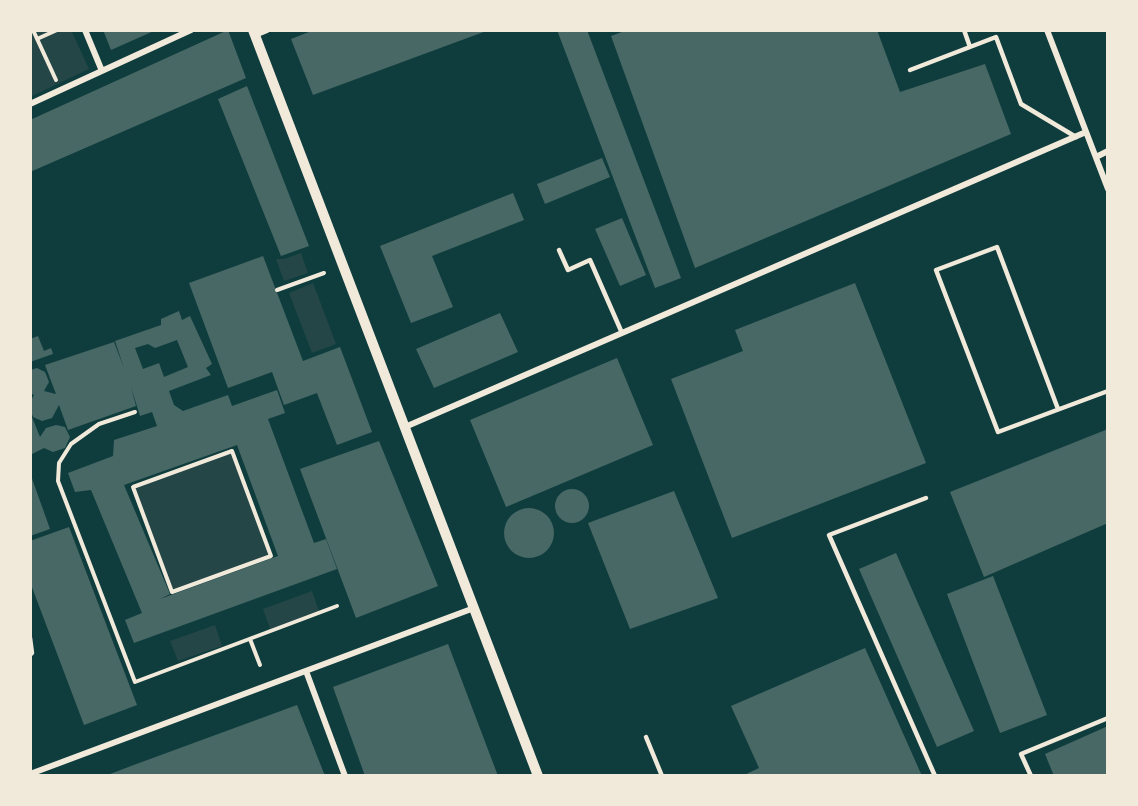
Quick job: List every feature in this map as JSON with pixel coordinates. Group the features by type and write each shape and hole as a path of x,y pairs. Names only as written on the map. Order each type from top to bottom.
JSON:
{"street":[{"path":"85,30 102,71"},
{"path":"30,104 191,30"},
{"path":"267,30 254,32 538,776"},
{"path":"1047,30 1108,189"},
{"path":"405,427 1086,132"},
{"path":"1096,157 1108,152"},
{"path":"30,774 474,608"},
{"path":"306,671 345,776"}],"lane":[{"path":"964,30 970,47"},
{"path":"910,70 996,38 1021,104 1076,137"},
{"path":"1058,409 997,248 936,270 998,432 1108,390"},
{"path":"559,250 568,270 590,260 622,333"},
{"path":"926,498 829,535 935,776"},
{"path":"30,638 32,653 30,655"},
{"path":"1031,776 1022,754 1108,718"},
{"path":"646,737 662,776"}],"path":[{"path":"33,30 56,80"},
{"path":"37,39 57,30"},
{"path":"276,290 324,273"},
{"path":"135,412 99,424 71,444 59,463 58,481 135,682 337,606"},
{"path":"232,451 271,556 172,592 133,487 232,451"},
{"path":"250,639 260,665"}],"shaded area":[{"path":"30,30 71,30 89,69 30,97"},
{"path":"301,253 308,273 284,281 276,259 284,259"},
{"path":"313,283 336,344 312,353 289,293"},
{"path":"232,451 271,556 172,592 133,487"},
{"path":"312,591 319,611 270,629 263,609"},
{"path":"215,625 222,646 178,661 170,641"}],"building":[{"path":"103,30 156,30 111,50"},
{"path":"228,30 246,78 30,172 30,120"},
{"path":"314,30 489,30 313,95 291,39"},
{"path":"557,30 587,30 681,278 655,288"},
{"path":"627,30 877,30 900,92 985,64 1011,134 695,268 611,36"},
{"path":"247,86 309,246 281,256 218,99"},
{"path":"602,158 610,177 545,204 537,184"},
{"path":"513,193 524,220 432,256 453,307 411,323 380,246"},
{"path":"622,218 646,275 620,286 595,229"},
{"path":"263,256 303,361 340,347 372,432 337,445 317,393 284,405 272,372 228,388 189,283"},
{"path":"855,283 926,463 732,538 671,379 743,351 735,330"},
{"path":"179,311 182,320 190,316 212,364 206,368 211,375 169,391 174,405 183,411 228,395 232,406 277,390 285,413 268,419 314,543 326,539 337,569 134,643 125,620 142,613 91,490 75,492 68,473 113,456 114,440 157,426 152,412 140,416 131,387 136,406 68,430 59,405 52,418 42,421 33,417 30,409 30,402 34,395 30,393 30,370 37,368 45,372 49,382 44,391 56,394 45,365 114,342 124,368 115,341 161,325 161,319","holes":["177,340 188,367 164,377 159,363 143,369 135,348 148,344 155,348","237,445 278,556 160,599 170,594 124,485"]},
{"path":"500,313 518,352 434,388 416,349"},
{"path":"38,336 44,351 51,348 53,354 30,362 30,339"},
{"path":"617,358 653,445 506,507 470,420"},
{"path":"30,412 40,437 46,428 56,425 65,427 70,437 65,448 53,452 44,448 30,455"},
{"path":"1108,429 1108,523 984,577 950,492"},
{"path":"379,441 438,586 356,618 300,469"},
{"path":"30,473 50,529 30,536"},
{"path":"572,489 584,494 589,506 584,518 572,523 560,518 555,506 560,494"},
{"path":"674,491 718,598 630,629 588,523"},
{"path":"524,508 534,508 547,515 554,528 554,538 547,551 534,558 524,558 515,554 508,547 504,538 504,528 508,519 515,512"},
{"path":"69,527 137,705 84,725 30,582 30,541"},
{"path":"896,553 974,731 937,747 859,569"},
{"path":"993,576 1047,715 1000,733 947,594"},
{"path":"448,644 498,776 365,776 333,687"},
{"path":"865,648 922,776 742,776 759,768 731,706"},
{"path":"297,705 325,776 105,776 131,766"},
{"path":"1108,726 1108,776 1054,776 1045,754"}]}
